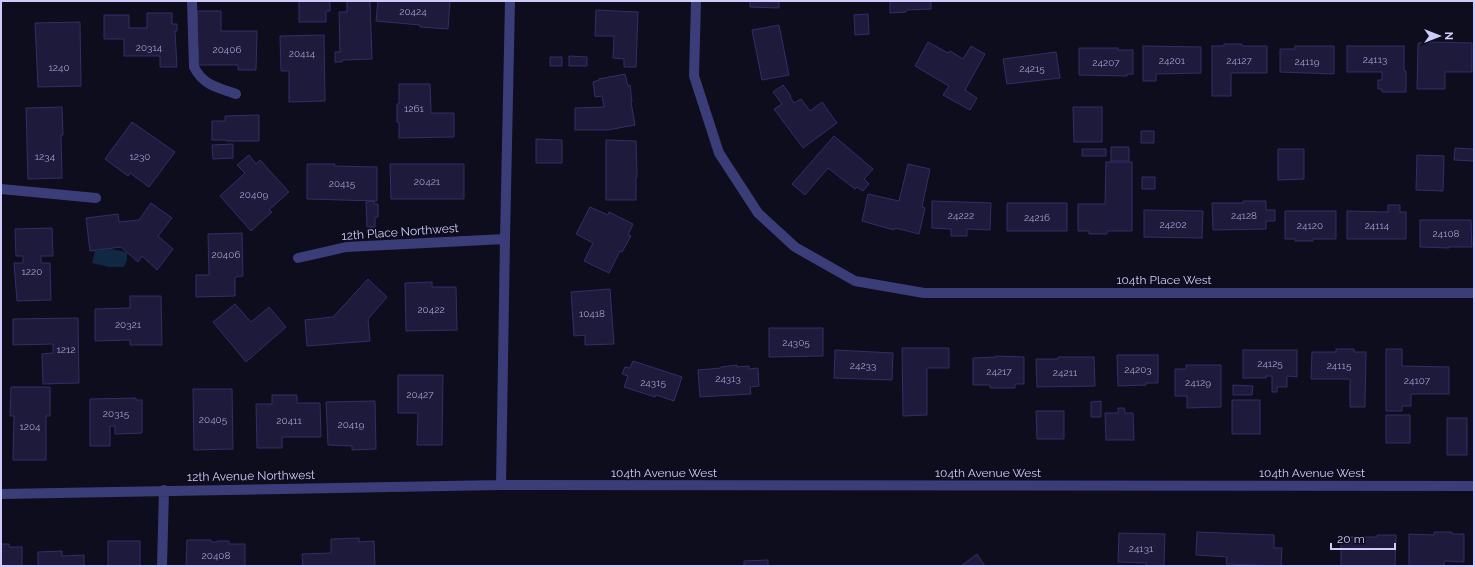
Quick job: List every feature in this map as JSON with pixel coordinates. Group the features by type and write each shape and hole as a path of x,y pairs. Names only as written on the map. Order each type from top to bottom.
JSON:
{"street":[{"path":"192,1 194,67 204,82 236,94"},
{"path":"501,486 510,1"},
{"name":"104th Place West","path":"696,1 694,76 719,153 758,213 795,248 855,281 924,293 1474,293"},
{"path":"1,189 96,198"},
{"name":"12th Place Northwest","path":"298,258 346,247 505,239"},
{"name":"104th Avenue West","path":"501,486 1474,486"},
{"name":"12th Avenue Northwest","path":"1,494 164,490 501,486"},
{"path":"162,566 164,490"}],"water":[{"path":"110,249 127,252 127,260 124,267 109,267 92,263 95,251"}],"building":[{"path":"299,1 330,1 330,11 326,11 326,22 299,22"},
{"path":"347,1 370,1 372,59 342,60 342,62 335,62 335,52 340,52 339,12 347,12"},
{"path":"378,1 450,1 448,29 376,21"},
{"path":"750,1 779,1 779,8 750,7"},
{"path":"890,1 931,1 931,9 906,10 906,12 890,13"},
{"path":"596,10 638,12 636,67 624,67 624,59 613,58 614,36 595,36"},
{"path":"197,11 221,11 221,31 257,31 256,70 238,70 238,65 198,65"},
{"path":"147,13 172,13 172,24 177,24 177,31 175,31 177,67 160,67 160,56 124,56 124,39 104,39 104,15 129,15 129,28 147,28"},
{"path":"868,14 869,34 855,35 854,15"},
{"path":"80,22 81,86 38,87 35,23"},
{"path":"779,25 789,75 762,80 752,30"},
{"path":"324,35 325,101 289,102 289,71 281,71 280,36"},
{"path":"928,42 948,53 950,51 963,59 971,46 985,54 965,90 977,98 970,110 943,95 949,86 915,66"},
{"path":"1418,43 1472,43 1472,72 1445,72 1445,89 1417,89"},
{"path":"1224,44 1267,46 1267,73 1231,73 1231,96 1212,96 1212,46 1224,46"},
{"path":"1143,46 1201,47 1201,73 1156,74 1156,81 1143,81"},
{"path":"1295,46 1334,46 1334,74 1280,72 1280,49 1295,49"},
{"path":"1347,46 1404,46 1406,92 1382,92 1382,89 1378,89 1378,80 1382,80 1382,72 1347,72"},
{"path":"1079,48 1118,48 1118,50 1133,50 1133,74 1127,74 1127,76 1079,75"},
{"path":"1056,52 1060,78 1007,84 1003,59"},
{"path":"569,56 587,57 587,66 569,66"},
{"path":"550,57 562,57 562,66 550,66"},
{"path":"625,74 628,86 630,85 635,125 608,130 575,130 575,108 604,107 602,96 595,97 593,82 599,79"},
{"path":"399,84 430,84 431,113 454,113 454,137 399,138 397,104 399,104"},
{"path":"783,85 794,103 801,99 810,111 822,102 837,123 803,148 774,109 782,104 773,92"},
{"path":"62,107 62,178 28,179 26,108"},
{"path":"1073,107 1102,107 1102,142 1074,142"},
{"path":"259,115 259,141 212,140 212,121 225,121 225,116"},
{"path":"132,122 175,152 149,187 130,173 128,176 105,159"},
{"path":"1141,131 1154,131 1154,143 1141,143"},
{"path":"834,136 873,169 864,179 869,184 863,191 857,187 855,189 828,168 805,195 792,184"},
{"path":"536,139 562,140 562,163 536,163"},
{"path":"606,140 636,141 636,200 606,200"},
{"path":"233,144 233,158 213,159 212,145"},
{"path":"1111,147 1129,147 1129,161 1111,161"},
{"path":"1455,148 1474,149 1474,161 1454,160"},
{"path":"1082,149 1106,149 1106,156 1082,156"},
{"path":"1278,149 1304,149 1304,179 1278,180"},
{"path":"249,155 256,164 260,160 289,192 269,210 272,212 251,231 220,196 245,173 237,165"},
{"path":"1417,155 1444,156 1443,191 1416,190"},
{"path":"1106,162 1132,162 1132,231 1107,231 1107,234 1089,234 1089,231 1078,231 1078,204 1105,204"},
{"path":"307,164 377,167 377,201 307,199"},
{"path":"390,164 464,164 464,199 391,199"},
{"path":"908,164 930,169 922,207 925,208 919,234 895,228 894,230 862,221 868,194 899,201"},
{"path":"1142,177 1155,177 1155,189 1142,189"},
{"path":"374,201 374,204 378,204 378,217 375,217 375,227 367,227 366,202"},
{"path":"932,201 991,203 990,230 967,229 967,236 951,236 951,229 932,228"},
{"path":"1243,201 1266,201 1266,210 1275,210 1275,221 1266,221 1266,229 1213,230 1212,203 1243,203"},
{"path":"151,203 172,218 158,236 173,249 157,270 142,256 138,262 121,247 90,251 86,218 118,214 119,222 139,220"},
{"path":"1007,203 1067,203 1067,231 1007,231"},
{"path":"1388,205 1400,205 1400,212 1406,212 1406,239 1347,239 1347,211 1388,212"},
{"path":"590,207 608,215 609,212 633,224 628,235 631,236 622,252 620,251 609,273 584,261 593,243 576,234"},
{"path":"1144,210 1203,211 1202,238 1144,237"},
{"path":"1285,211 1336,211 1336,239 1295,241 1295,239 1285,239"},
{"path":"1420,220 1471,220 1472,247 1420,247"},
{"path":"52,228 53,256 41,256 41,263 50,263 51,300 17,301 14,263 23,263 23,256 16,256 15,229"},
{"path":"242,233 243,276 235,277 235,296 196,297 196,275 209,275 208,234"},
{"path":"368,279 387,297 368,319 370,341 307,346 305,320 333,317"},
{"path":"432,282 432,287 456,287 457,330 406,331 405,283"},
{"path":"610,289 614,344 585,345 585,335 574,336 571,292"},
{"path":"130,296 161,296 162,345 130,345 130,340 95,341 95,309 130,308"},
{"path":"235,304 251,322 269,307 286,327 246,362 213,322"},
{"path":"78,318 79,383 43,384 42,354 53,353 53,344 13,345 13,319"},
{"path":"769,328 823,328 823,356 769,357"},
{"path":"902,348 949,348 949,368 927,368 927,415 903,416"},
{"path":"1336,349 1354,349 1354,352 1366,352 1365,407 1350,407 1350,379 1311,379 1312,352 1336,352"},
{"path":"1386,349 1402,349 1402,366 1449,367 1449,394 1411,394 1411,406 1402,406 1402,411 1386,411"},
{"path":"835,350 893,353 892,380 834,378"},
{"path":"1243,350 1297,350 1297,377 1287,376 1287,387 1277,387 1277,392 1272,392 1272,376 1266,376 1266,378 1243,378"},
{"path":"1117,355 1158,355 1158,383 1118,386"},
{"path":"996,356 1024,357 1024,384 1015,384 1015,388 990,388 990,385 973,385 973,358"},
{"path":"1058,357 1094,357 1095,386 1037,387 1036,359 1058,359"},
{"path":"633,361 682,377 674,401 656,395 655,397 624,387 628,376 622,374 625,367 630,368"},
{"path":"737,365 737,367 749,366 749,369 758,368 759,386 750,387 751,394 700,397 698,370"},
{"path":"1186,365 1221,365 1221,407 1187,408 1187,396 1175,396 1175,369 1186,369"},
{"path":"398,375 443,375 442,445 417,445 418,413 398,413"},
{"path":"1233,385 1253,386 1252,395 1233,395"},
{"path":"11,387 50,387 50,416 46,416 46,460 13,460 14,416 10,416"},
{"path":"193,389 232,389 233,449 194,450"},
{"path":"272,395 297,395 297,403 320,403 321,437 282,437 282,448 257,448 256,404 272,404"},
{"path":"136,398 136,400 142,400 142,433 115,434 115,426 110,426 110,446 90,446 90,399"},
{"path":"1232,400 1260,400 1260,434 1232,434"},
{"path":"375,401 376,449 352,450 352,446 328,445 326,402"},
{"path":"1101,401 1101,417 1091,417 1091,402"},
{"path":"1118,408 1124,408 1125,413 1133,413 1134,440 1106,440 1105,413 1118,413"},
{"path":"1036,411 1064,411 1064,439 1037,439"},
{"path":"1386,415 1410,415 1410,443 1386,443"},
{"path":"1447,418 1467,418 1467,455 1447,455"},
{"path":"1197,532 1274,535 1274,548 1282,548 1281,566 1226,564 1227,557 1196,555"},
{"path":"1434,532 1464,534 1464,562 1444,561 1444,566 1409,566 1409,534 1434,535"},
{"path":"1119,533 1165,534 1164,566 1146,566 1146,563 1118,562"},
{"path":"1377,535 1396,535 1395,566 1341,566 1341,537 1377,537"},
{"path":"359,538 359,542 374,541 375,566 303,566 302,554 331,553 331,539"},
{"path":"187,540 211,540 211,542 229,541 229,544 245,544 245,566 186,566"},
{"path":"108,541 140,541 140,566 108,566"},
{"path":"1,544 9,544 9,547 22,547 22,566 1,566"},
{"path":"62,551 62,556 84,555 84,566 38,566 38,552"},
{"path":"977,554 985,566 961,566"},
{"path":"768,560 768,566 744,566 744,561"}]}
